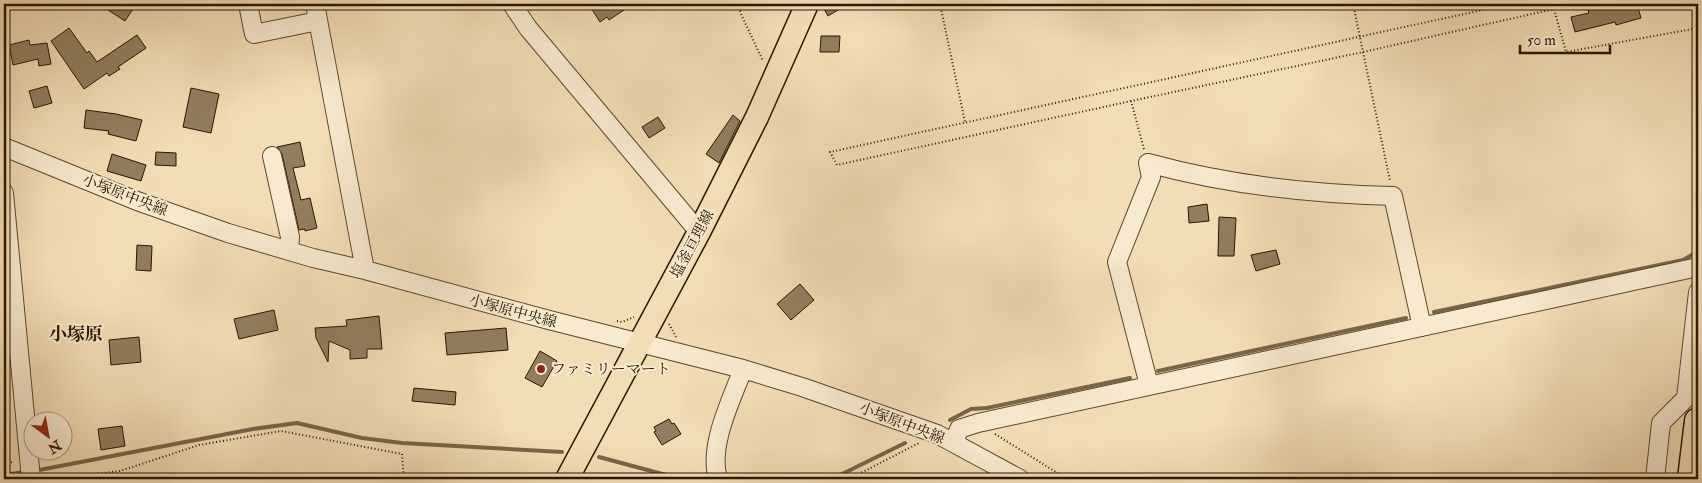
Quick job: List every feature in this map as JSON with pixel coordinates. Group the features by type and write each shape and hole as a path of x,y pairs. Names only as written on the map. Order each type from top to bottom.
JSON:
{"highway":[{"path":"1691,479 1698,421"}],"main road":[{"name":"塩釜亘理線","path":"567,479 758,117 807,4"}],"street":[{"path":"248,4 254,34 316,12 365,270"},
{"path":"512,4 528,28 699,232"},
{"name":"小塚原中央線","path":"4,147 137,201 228,233 639,344 743,369 802,387 936,434 1020,479"},
{"path":"272,156 290,237 289,251"},
{"path":"1150,386 1117,262 1151,177 1148,163 1187,174 1293,191 1393,196 1422,328"},
{"path":"4,193 30,473"},
{"path":"954,443 959,429 978,423 1698,267"},
{"path":"1655,479 1662,423 1692,397 1698,292"},
{"path":"718,479 715,456 719,434 743,369"}],"path":[{"path":"738,4 764,64"},
{"path":"940,4 965,122"},
{"path":"1353,4 1393,196"},
{"path":"1510,4 830,152 837,165 1554,9 1566,52 1698,28"},
{"path":"1131,101 1148,163"},
{"path":"618,321 622,322 639,316"},
{"path":"668,323 673,333"},
{"path":"978,423 1068,479"},
{"path":"53,479 120,471 199,445 280,431 402,454 404,479"},
{"path":"849,479 936,434"}],"building":[{"path":"99,4 124,4 133,9 125,21"},
{"path":"596,4 633,4 609,20 607,17 600,22 591,8"},
{"path":"828,4 848,4 828,16 823,7"},
{"path":"1621,4 1621,6 1637,4 1641,18 1616,25 1615,22 1575,32 1571,17 1589,13 1588,10"},
{"path":"69,28 87,53 89,51 97,62 137,35 146,48 118,67 120,69 109,76 107,73 84,89 51,41"},
{"path":"821,36 840,36 839,52 820,52"},
{"path":"29,40 30,45 47,43 51,64 39,66 38,59 13,65 9,45"},
{"path":"47,86 52,103 34,108 29,91"},
{"path":"191,88 219,94 211,133 183,127"},
{"path":"86,110 142,120 136,141 108,134 109,131 84,128"},
{"path":"733,115 740,121 719,163 706,154"},
{"path":"658,117 665,128 649,138 642,127"},
{"path":"300,142 305,166 293,168 301,200 310,198 317,228 305,231 305,229 299,230 282,154 277,147"},
{"path":"156,152 176,153 176,166 155,165"},
{"path":"112,154 146,165 141,181 107,171"},
{"path":"1207,204 1209,221 1189,223 1188,207"},
{"path":"1219,217 1236,218 1234,256 1218,256"},
{"path":"137,245 152,246 151,271 136,270"},
{"path":"1276,250 1280,264 1256,271 1251,255"},
{"path":"800,284 814,300 791,320 777,304"},
{"path":"274,310 278,330 239,339 234,319"},
{"path":"379,316 382,349 367,349 367,358 350,359 350,350 329,341 328,362 316,338 315,328 347,326 346,320"},
{"path":"506,328 508,350 447,355 445,333"},
{"path":"139,337 141,362 111,365 109,340"},
{"name":"ファミリーマート","path":"540,351 557,361 542,387 525,378"},
{"path":"414,388 456,392 455,405 412,401"},
{"path":"669,419 681,434 662,445 654,432 656,431 654,427"},
{"path":"122,426 125,446 101,450 98,429"}],"waterway":[{"path":"1434,312 1683,260 1697,252"},
{"path":"1158,371 1406,318"},
{"path":"950,420 971,409 987,408 1130,378"},
{"path":"34,471 253,429 297,423 362,438 402,443 562,452"},
{"path":"832,479 905,443"},
{"path":"599,457 681,479"},
{"path":"4,475 24,472"}],"place":[{"name":"ファミリーマート","path":"541,369"}],"district":[{"name":"小塚原","path":"76,334"}]}
